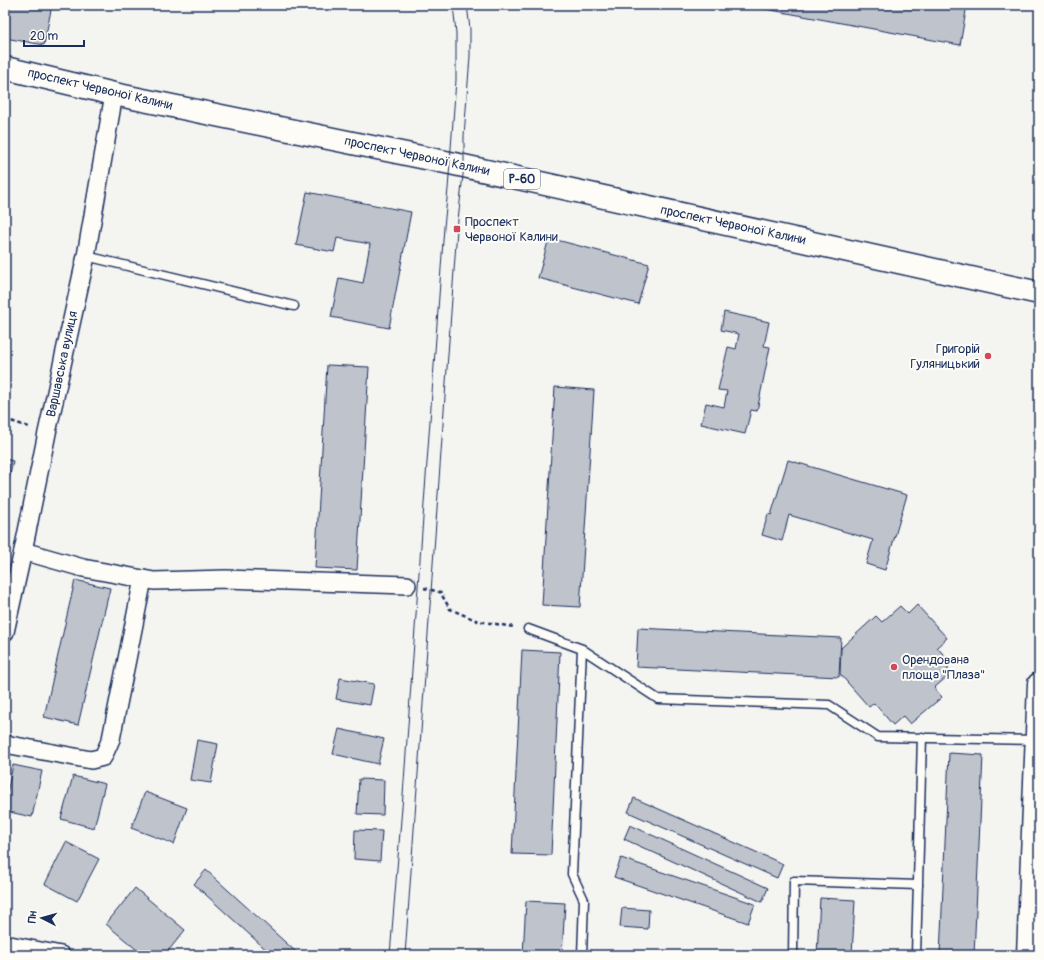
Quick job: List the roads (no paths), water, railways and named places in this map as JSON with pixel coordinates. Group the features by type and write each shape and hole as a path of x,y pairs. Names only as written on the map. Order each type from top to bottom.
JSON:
{"main road":[{"name":"проспект Червоної Калини","path":"5,68 114,94 450,163 1039,293"},
{"path":"1028,955 1039,684"}],"street":[{"name":"Варшавська вулиця","path":"5,632 86,256 114,94"},
{"path":"23,551 83,568 154,581 226,579 407,585"},
{"path":"5,744 91,760 103,757 111,739 143,579"},
{"path":"5,944 61,955"}],"lane":[{"path":"86,256 294,306"},
{"path":"528,629 582,649 658,699 829,705 878,736 1037,740"},
{"path":"582,649 572,874 584,900 582,955"},
{"path":"916,955 922,737"},
{"path":"793,955 794,881 918,885"}],"tram line":[{"path":"390,955 456,80 456,33 453,5"},
{"path":"405,955 457,229 464,166 464,136 470,56 470,29 467,5"}],"place":[{"name":"Проспект Червоної Калини","path":"457,229"},
{"name":"Григорій Гуляницький","path":"988,356"},
{"name":"Орендована площа \"Плаза\"","path":"894,667"}]}
